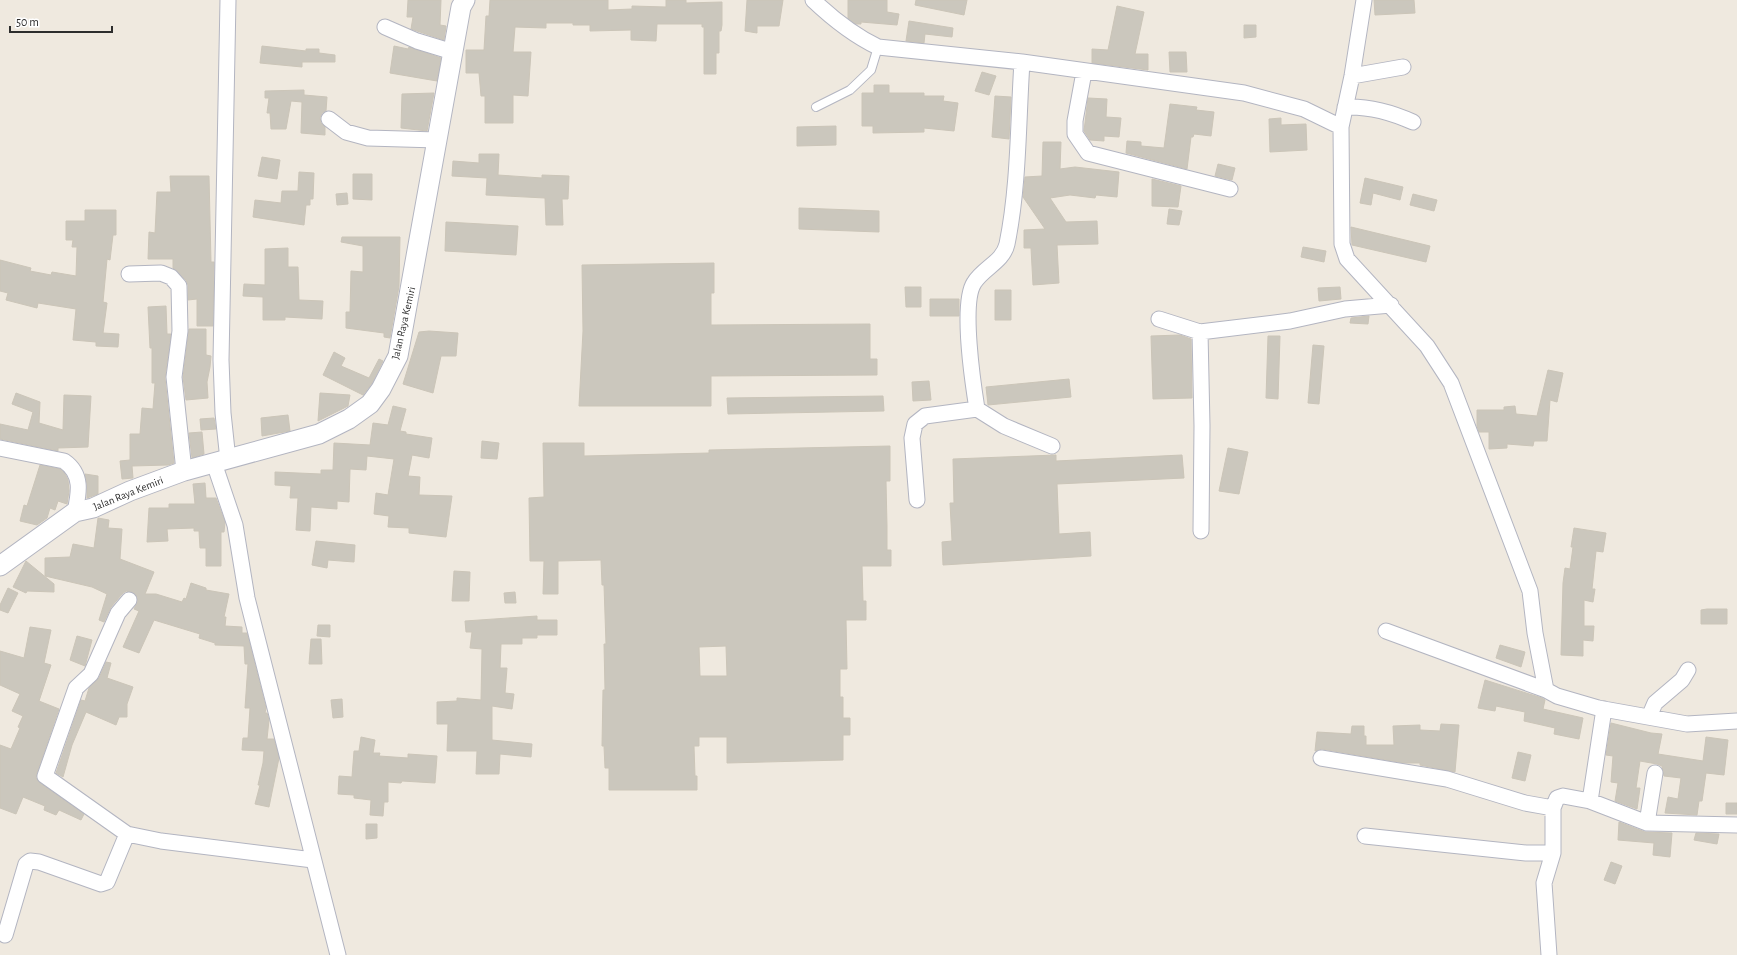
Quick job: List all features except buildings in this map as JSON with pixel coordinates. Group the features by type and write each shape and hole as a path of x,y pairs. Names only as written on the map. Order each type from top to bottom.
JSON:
{"street":[{"path":"228,0 221,360 223,413 221,461 235,525 247,598 338,955"},
{"name":"Jalan Raya Kemiri","path":"0,566 75,512 93,508 130,491 184,471 319,434 349,419 370,404 381,389 398,356 461,6 465,0"},
{"path":"813,0 838,23 859,38 878,47 1022,62 1084,72 1244,93 1304,109 1341,127"},
{"path":"1364,0 1352,76 1341,127 1342,244 1347,259 1354,268 1391,305 1427,346 1451,383 1530,591 1535,633 1546,690"},
{"path":"385,27 418,41 453,52"},
{"path":"977,409 970,358 969,296 974,282 999,259 1007,246 1014,194 1022,62"},
{"path":"1352,76 1403,67"},
{"path":"1084,72 1075,121 1075,134 1088,154 1230,189"},
{"path":"1345,106 1364,106 1399,116 1413,122"},
{"path":"329,119 346,132 368,138 437,140"},
{"path":"129,274 161,273 171,277 179,286 180,330 174,377 184,471"},
{"path":"1158,319 1200,332 1290,321 1345,309 1391,305"},
{"path":"1200,332 1202,426 1200,531"},
{"path":"917,500 912,438 915,424 925,416 977,409 1004,426 1052,446"},
{"path":"0,448 64,461 71,466 78,476 79,493 75,512"},
{"path":"129,600 118,613 91,674 76,688 45,776 127,834 169,842 313,860"},
{"path":"1386,630 1546,690 1557,696 1604,709 1687,724 1737,721"},
{"path":"1649,717 1655,703 1682,680 1688,670"},
{"path":"1590,801 1604,709"},
{"path":"1321,758 1447,779 1525,803 1553,808"},
{"path":"1647,824 1655,774"},
{"path":"1549,955 1544,883 1553,853 1553,808 1557,798 1563,796 1590,801 1647,824 1737,825"},
{"path":"5,935 26,864 30,860 101,884 107,882 127,834"},
{"path":"1365,836 1526,853 1553,853"}],"lane":[{"path":"816,107 850,90 871,70 878,47"}]}
